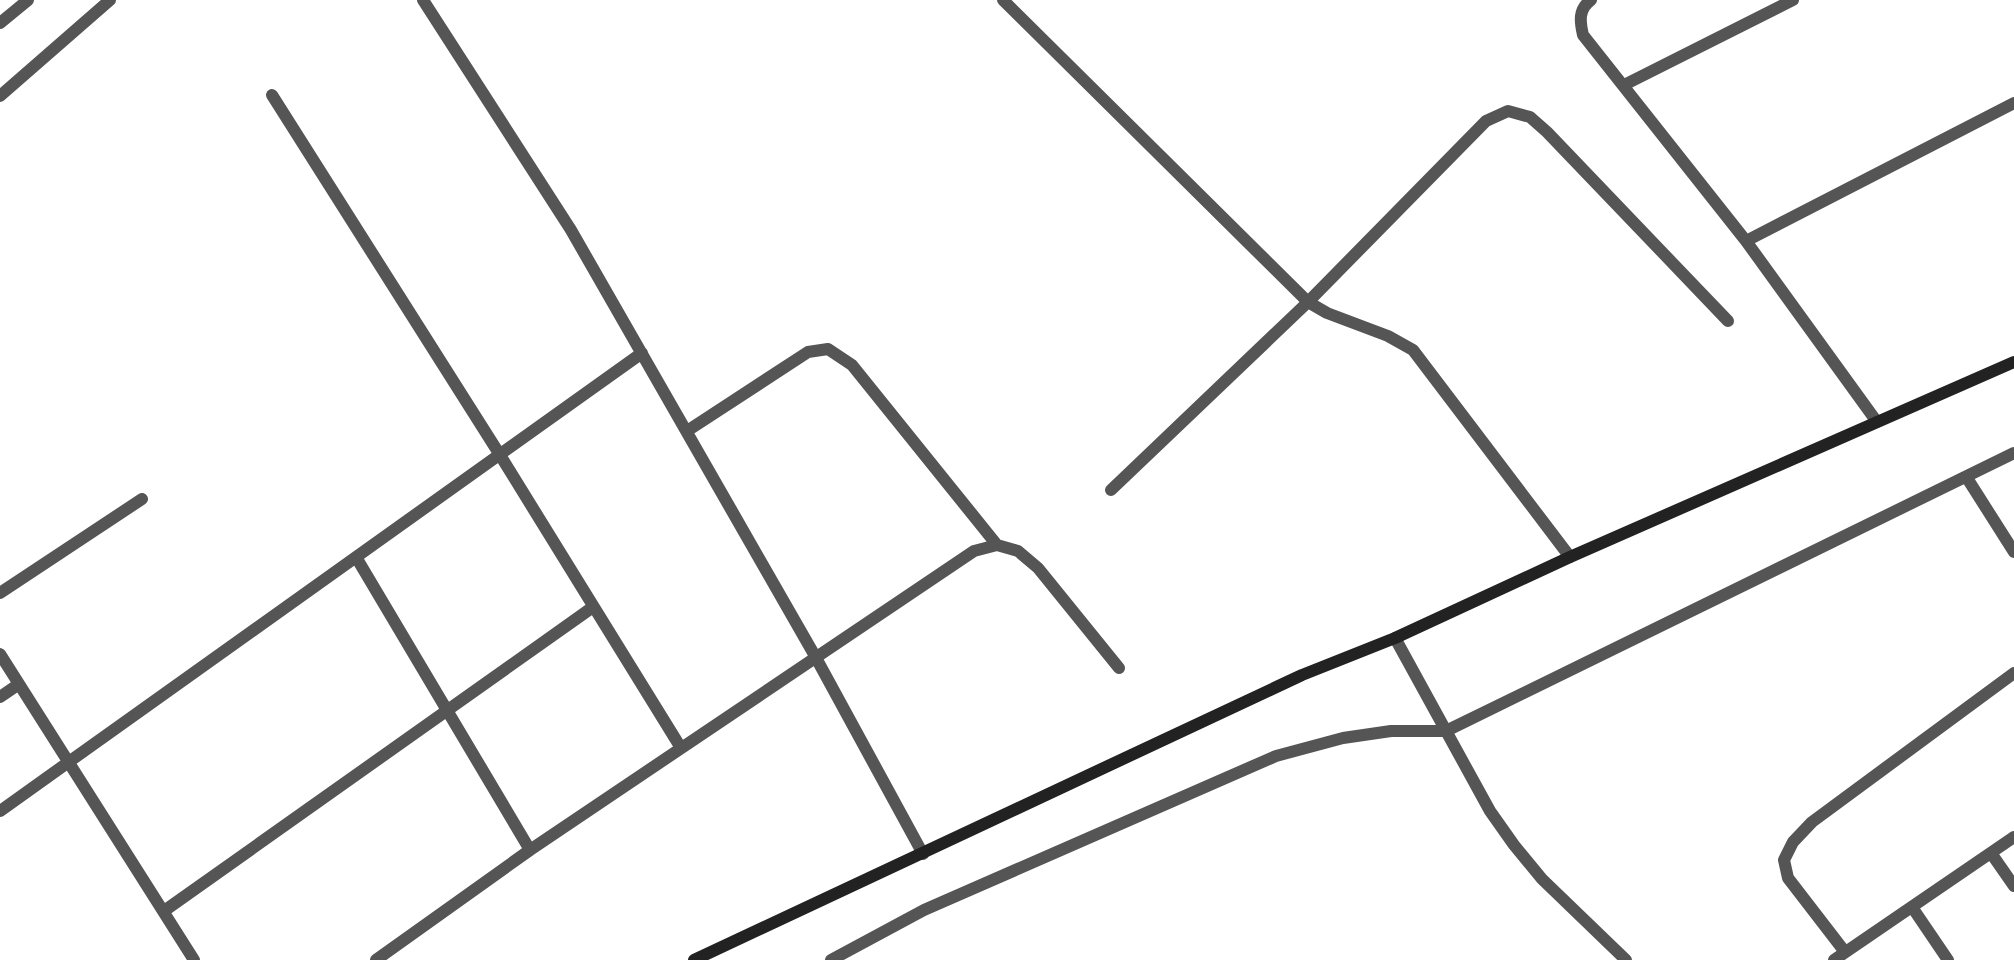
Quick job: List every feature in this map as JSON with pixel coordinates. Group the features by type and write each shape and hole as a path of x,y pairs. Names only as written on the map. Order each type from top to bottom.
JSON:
{"street":[{"path":"0,23 28,0"},
{"path":"0,96 110,0"},
{"path":"423,0 571,230 815,656 923,854"},
{"path":"1003,0 1308,302 1327,313 1388,336 1413,350 1570,557"},
{"path":"1591,0 1587,2 1580,19 1583,35 1746,241 1876,422"},
{"path":"1624,85 1793,0"},
{"path":"272,95 500,455 681,748"},
{"path":"1746,241 2014,103"},
{"path":"1111,490 1308,302 1486,121 1508,111 1530,117 1547,132 1728,321"},
{"path":"687,431 788,363 808,352 828,349 852,365 997,545"},
{"path":"0,811 642,353"},
{"path":"694,960 1302,675 1395,638 1570,557 2014,362"},
{"path":"831,960 924,910 1276,756 1343,738 1391,731 1446,732 2014,453"},
{"path":"1967,478 2014,552"},
{"path":"0,592 142,499"},
{"path":"376,960 530,850 974,550 997,545 1018,551 1038,568 1119,668"},
{"path":"356,557 530,850"},
{"path":"164,912 593,607"},
{"path":"1395,638 1490,811 1514,846 1542,879 1626,960"},
{"path":"0,654 194,960"},
{"path":"1845,952 1788,878 1784,860 1793,842 1812,822 2014,673"},
{"path":"0,697 19,684"},
{"path":"1834,960 2014,837"},
{"path":"1991,853 2014,886"},
{"path":"1912,907 1948,960"}]}
